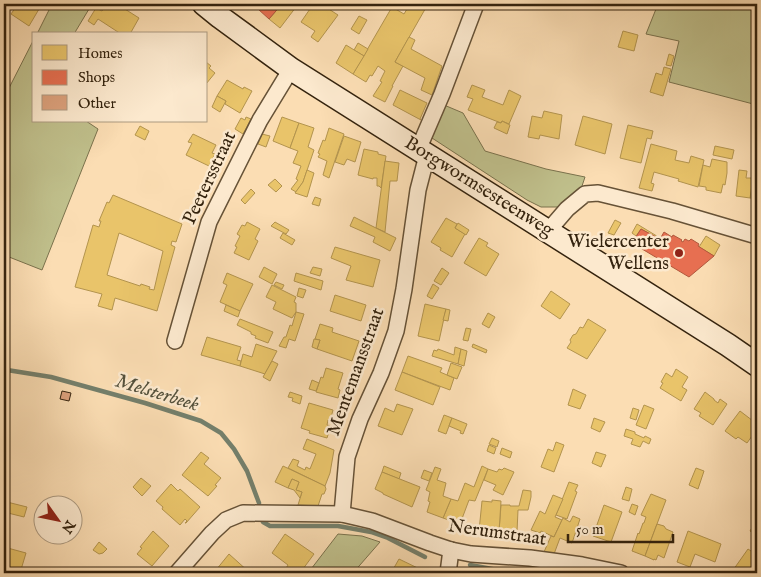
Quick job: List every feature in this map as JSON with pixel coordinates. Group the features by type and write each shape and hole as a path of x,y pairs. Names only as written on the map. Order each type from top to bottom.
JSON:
{"main road":[{"name":"Borgwormsesteenweg","path":"204,4 291,69 757,365"}],"street":[{"name":"Mentemansstraat","path":"342,514 346,457 360,419 381,373 396,330 404,289 423,152 442,94 476,4"},
{"name":"Peetersstraat","path":"174,341 209,222 260,120 291,69"},
{"path":"548,231 567,209 585,194 598,193 672,211 757,236"},
{"name":"Nerumstraat","path":"177,573 226,520 243,514 342,514 372,521 451,550 471,554 582,564 622,573"},
{"path":"448,573 451,550"}],"green space":[{"path":"52,4 92,4 75,32 38,32"},
{"path":"658,4 757,4 757,105 669,82 679,41 646,34"},
{"path":"32,43 32,122 88,122 98,129 42,270 4,255 4,88 8,90"},
{"path":"444,105 463,113 485,151 546,169 585,177 582,186 561,207 541,207 527,200 432,138 433,127"},
{"path":"338,534 362,536 380,542 353,573 308,573"}],"building: Homes":[{"path":"18,4 42,4 29,26 11,14"},
{"path":"107,4 117,4 139,18 131,32 118,32 98,19 94,25 88,21 96,8 102,11"},
{"path":"282,4 296,4 296,7 280,28 269,19"},
{"path":"321,4 338,15 318,42 311,37 315,31 301,22 312,6 318,9"},
{"path":"410,4 428,4 395,62 403,66 385,102 373,96 382,82 380,81 385,71 378,66 366,82 353,74 392,7 404,14"},
{"path":"359,16 367,20 359,34 351,29"},
{"path":"623,31 638,35 634,51 618,47"},
{"path":"409,37 415,40 411,49 442,66 432,95 421,90 425,78 395,62"},
{"path":"358,43 368,49 364,56 354,50"},
{"path":"346,45 364,56 353,74 336,63"},
{"path":"669,54 674,56 671,66 666,65"},
{"path":"208,64 211,66 209,68 215,73 208,82"},
{"path":"664,67 671,69 663,96 650,92 656,73 662,75"},
{"path":"227,80 243,89 244,87 252,91 240,113 225,104 226,101 217,96"},
{"path":"472,85 485,90 482,97 503,105 509,90 521,96 509,124 502,121 501,123 468,110 473,99 467,97"},
{"path":"400,90 427,103 421,120 393,105"},
{"path":"217,96 226,101 220,112 212,107"},
{"path":"544,111 562,115 559,139 540,135 539,139 528,137 532,116 542,118"},
{"path":"583,116 612,124 605,154 575,145"},
{"path":"246,117 251,119 243,134 235,129 241,118 245,120"},
{"path":"282,117 299,123 290,148 273,141"},
{"path":"502,121 510,125 507,134 494,128 497,122 501,123"},
{"path":"299,123 314,128 308,147 314,150 303,182 296,192 291,189 298,180 296,179 301,166 293,163 298,151 290,148"},
{"path":"628,125 653,131 651,139 647,138 641,163 620,158"},
{"path":"140,126 149,131 145,140 135,135"},
{"path":"329,128 344,134 329,178 323,175 327,161 318,157 320,154 318,153 323,140 325,141"},
{"path":"193,134 216,145 212,153 215,154 209,166 186,155 192,143 188,142"},
{"path":"262,134 270,136 266,147 258,144"},
{"path":"344,136 361,142 355,162 347,159 344,165 335,162"},
{"path":"651,144 677,151 675,160 689,163 691,156 704,160 698,187 654,172 651,183 654,184 652,191 639,188"},
{"path":"715,146 734,150 732,159 713,155"},
{"path":"364,149 386,156 381,188 377,186 377,178 373,179 358,175"},
{"path":"712,159 727,162 725,185 723,184 721,193 706,190 706,187 699,186 703,165 710,167"},
{"path":"385,161 399,163 397,181 390,181 385,232 376,228"},
{"path":"754,167 757,168 757,199 750,198"},
{"path":"307,170 314,173 307,197 295,193 303,182"},
{"path":"739,170 747,171 746,178 753,178 750,198 736,196"},
{"path":"275,179 282,186 276,192 268,185"},
{"path":"251,189 255,193 245,204 241,200"},
{"path":"113,195 182,224 176,242 172,241 171,245 175,247 157,311 115,298 112,310 98,306 102,294 75,287 93,225 99,227 101,221 99,221 107,202 109,203","holes":["119,233 163,251 154,290 141,284 140,286 107,275"]},
{"path":"315,197 321,199 319,206 312,204"},
{"path":"354,217 396,238 390,251 373,242 375,237 350,226"},
{"path":"446,218 457,224 455,228 465,234 452,257 431,242"},
{"path":"615,220 621,223 614,235 608,233"},
{"path":"247,222 260,229 255,239 258,241 249,260 234,253 240,236 237,234 242,225 245,226"},
{"path":"275,222 289,230 286,234 271,226"},
{"path":"458,223 469,230 466,235 455,228"},
{"path":"637,224 660,238 641,229 636,236 632,233"},
{"path":"283,233 295,240 292,245 280,238"},
{"path":"706,236 720,245 714,256 699,247"},
{"path":"479,238 488,243 486,246 499,254 486,276 464,263"},
{"path":"335,247 380,260 373,287 346,280 351,266 331,258"},
{"path":"264,267 277,274 272,284 259,277"},
{"path":"313,267 322,269 320,276 310,273"},
{"path":"442,268 449,273 441,285 434,281"},
{"path":"227,273 253,284 240,311 220,302 227,285 223,283"},
{"path":"296,273 323,281 321,290 294,281"},
{"path":"276,282 284,285 282,289 274,285"},
{"path":"433,284 439,288 432,299 427,296"},
{"path":"272,285 296,297 294,302 296,303 296,312 292,318 273,309 276,302 266,297"},
{"path":"299,288 306,290 303,298 297,296"},
{"path":"551,291 570,304 560,319 541,306"},
{"path":"335,295 366,305 361,321 330,311"},
{"path":"425,304 446,309 439,341 418,336"},
{"path":"226,305 240,311 238,317 224,311"},
{"path":"446,309 450,310 448,321 443,320"},
{"path":"296,312 304,314 295,341 289,339 286,348 279,346 284,337 286,337 290,325 292,326"},
{"path":"488,313 495,317 489,328 482,324"},
{"path":"240,319 273,332 268,343 255,338 256,336 251,334 251,332 237,325"},
{"path":"588,319 606,330 587,359 567,348 573,335 576,334 580,327 583,328"},
{"path":"320,324 333,328 332,332 359,341 352,361 317,349 320,340 315,339"},
{"path":"466,328 471,329 468,341 463,340"},
{"path":"207,337 241,347 237,360 241,361 240,366 201,355"},
{"path":"314,339 320,340 317,349 312,347"},
{"path":"256,344 277,351 265,374 240,366 243,354 252,357"},
{"path":"473,344 487,350 486,353 472,347"},
{"path":"455,347 461,349 458,364 432,356 434,350 437,351 438,349 454,355"},
{"path":"461,349 467,351 464,366 458,364"},
{"path":"408,356 442,368 440,372 454,378 450,390 402,372"},
{"path":"272,361 278,364 270,381 263,377"},
{"path":"451,363 462,367 457,379 447,375"},
{"path":"326,368 343,373 338,389 340,390 338,398 316,392"},
{"path":"676,369 688,377 682,387 687,390 681,401 660,388 666,373 672,377"},
{"path":"402,372 440,387 433,405 395,390"},
{"path":"312,380 319,383 316,391 309,389"},
{"path":"573,389 586,395 580,409 568,405"},
{"path":"290,392 302,396 300,404 292,401 293,398 288,397"},
{"path":"705,392 718,403 720,399 727,404 713,425 699,416 701,413 694,409"},
{"path":"309,403 333,410 330,421 328,420 327,425 331,426 327,438 309,433 310,431 301,428"},
{"path":"397,404 413,409 402,435 378,426 385,408 394,412"},
{"path":"644,405 654,409 646,429 636,425"},
{"path":"633,408 639,410 636,420 630,418"},
{"path":"740,411 757,424 757,429 747,443 738,437 736,439 725,431"},
{"path":"444,415 452,418 446,434 438,431"},
{"path":"452,418 467,424 463,434 460,433 461,431 449,426"},
{"path":"594,418 605,422 600,432 591,428"},
{"path":"626,429 644,438 645,436 651,439 649,444 643,441 640,447 631,444 633,439 624,436"},
{"path":"492,438 499,441 497,447 489,444"},
{"path":"307,439 334,450 330,473 325,486 288,468 293,459 299,461 297,466 305,470 306,467 310,469 316,454 303,449"},
{"path":"556,442 564,445 554,472 541,467 548,449 553,451"},
{"path":"489,445 496,448 494,454 487,451"},
{"path":"502,448 512,452 510,458 500,454"},
{"path":"201,452 209,458 204,464 221,478 208,496 182,475"},
{"path":"596,452 606,455 601,467 592,463"},
{"path":"283,466 325,486 326,489 318,506 298,505 302,492 296,490 299,482 292,479 288,488 275,482"},
{"path":"384,466 401,473 399,479 382,472"},
{"path":"482,466 488,469 475,501 469,500 460,524 443,518 451,499 458,501 465,483 474,487"},
{"path":"435,467 441,469 437,480 446,483 443,496 451,499 443,518 427,512 430,492 426,490"},
{"path":"504,468 514,472 503,495 493,490 496,485 484,480 488,469 497,472 499,469 502,470"},
{"path":"696,468 704,471 698,489 689,485"},
{"path":"424,470 432,473 429,481 421,478"},
{"path":"382,472 420,487 412,507 375,489"},
{"path":"141,478 151,486 142,496 133,487"},
{"path":"292,479 299,482 296,490 302,492 300,498 294,490 288,488"},
{"path":"569,482 578,485 567,519 556,515"},
{"path":"171,484 178,491 180,489 200,507 186,523 185,519 180,525 156,501"},
{"path":"626,487 632,489 629,501 622,499"},
{"path":"523,490 531,491 531,497 528,510 518,510 517,532 499,532 501,505 519,506"},
{"path":"651,494 666,500 645,556 632,551 646,517 641,515"},
{"path":"553,495 563,499 555,517 562,520 554,537 541,531 540,533 531,530 540,511 545,514"},
{"path":"492,500 501,501 499,532 479,531 482,501 492,502"},
{"path":"7,502 27,507 24,517 4,512"},
{"path":"632,504 638,506 635,515 629,512"},
{"path":"604,505 622,512 611,542 593,536"},
{"path":"573,516 580,519 572,543 560,538 554,554 544,552 551,536 554,537 563,518 570,522"},
{"path":"757,519 757,536 750,531"},
{"path":"657,524 673,532 664,558 658,555 656,560 654,560 645,556"},
{"path":"153,531 169,546 152,566 137,554 142,548 140,547"},
{"path":"688,531 721,544 715,562 695,554 690,567 677,562"},
{"path":"285,534 314,554 300,573 283,573 288,565 272,553"},
{"path":"99,542 107,549 99,554 93,550"},
{"path":"4,547 26,553 20,573 4,573"},
{"path":"748,549 757,555 757,573 731,573"},
{"path":"229,554 249,573 219,573 216,570"},
{"path":"399,559 428,573 391,573"},
{"path":"534,569 551,571 551,573 533,573"}],"building: Shops":[{"path":"262,4 282,4 269,19 258,9"},
{"name":"Wielercenter Wellens","path":"641,229 660,239 664,232 672,237 673,235 683,242 685,239 689,241 691,239 714,256 689,277 632,243"}],"building: Other":[{"path":"62,391 71,393 69,401 60,399"}],"waterway":[{"name":"Melsterbeek","path":"4,371 51,377 145,403 201,421 221,433 234,449 247,471 259,503"},
{"name":"Melsterbeek","path":"263,522 270,526 338,526 371,532 388,538 425,557"},
{"name":"Melsterbeek","path":"470,565 506,573"}],"place":[{"name":"Wielercenter Wellens","path":"679,253"}]}
